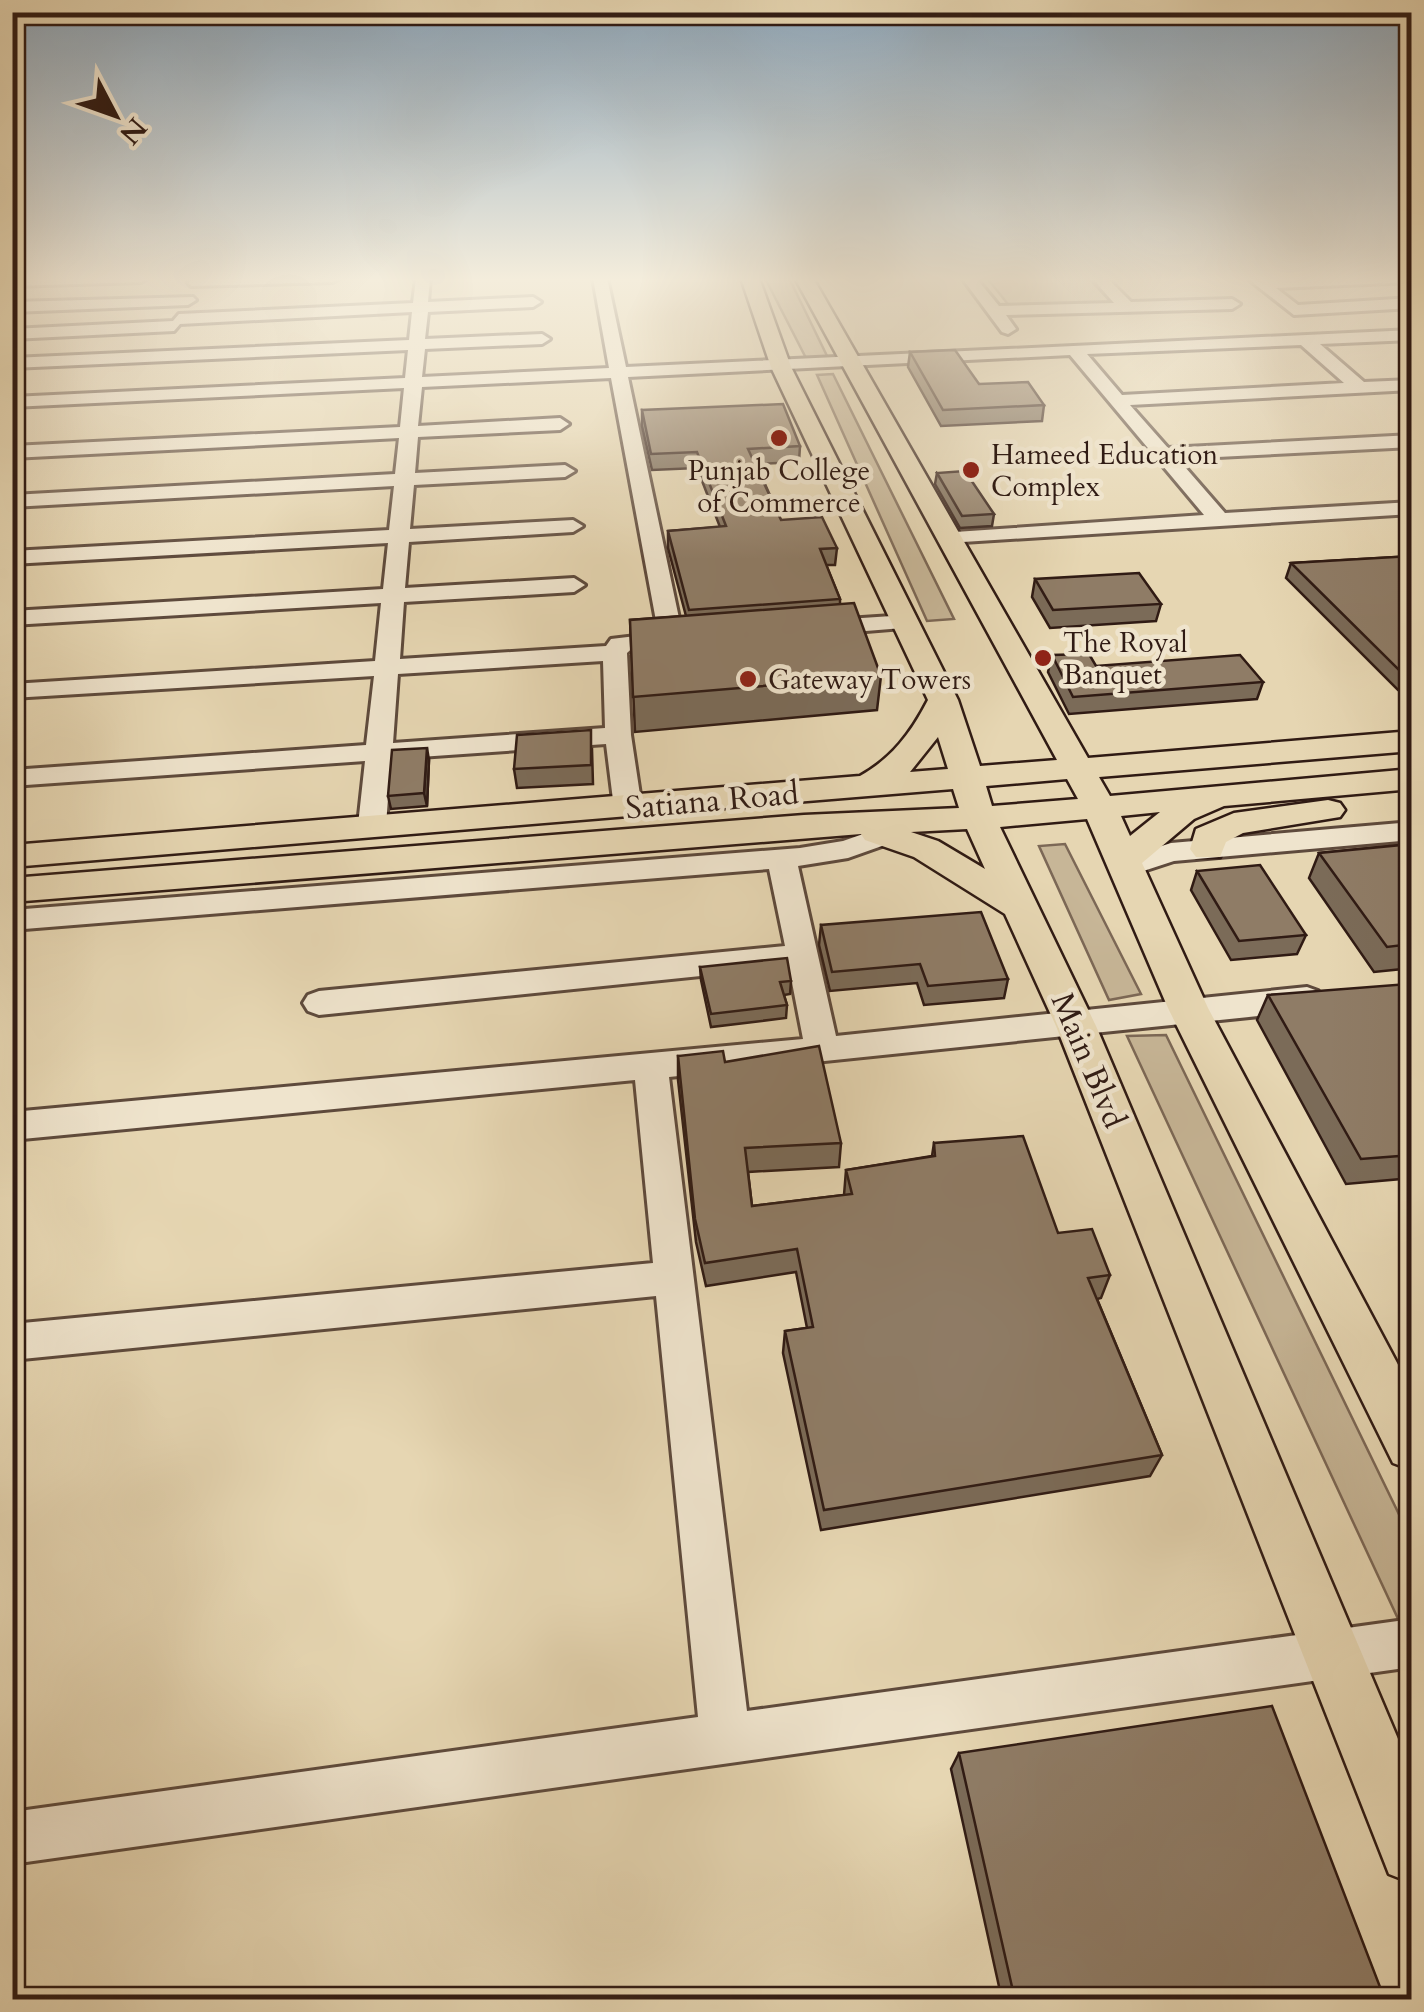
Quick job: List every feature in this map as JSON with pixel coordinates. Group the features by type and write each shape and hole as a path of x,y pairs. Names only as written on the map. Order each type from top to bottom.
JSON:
{"main road":[{"name":"Main Blvd","path":"784,372 908,622 942,700 972,797 1076,1026 1412,1851"},
{"path":"853,372 1100,808 1188,1008 1412,1445"},
{"path":"866,786 906,759 927,735 942,700"},
{"path":"1052,724 1090,740 1161,758"},
{"name":"Satiana Road","path":"12,890 804,826 972,797 1077,768 1161,758 1412,741"},
{"name":"Satiana Road","path":"12,856 866,786 1100,808 1229,793 1412,780"},
{"path":"1124,864 1182,812 1229,793"},
{"path":"1208,849 1208,837 1234,824 1316,811 1412,804"},
{"path":"804,826 886,835 926,849 1023,908"}],"street":[{"path":"372,825 413,372"},
{"path":"12,402 650,372"},
{"path":"1093,372 1218,518"},
{"path":"1342,372 1360,387"},
{"path":"620,373 681,636 620,644 615,653 618,734 628,808"},
{"path":"1118,400 1412,384"},
{"path":"12,452 560,424"},
{"path":"1163,454 1412,440"},
{"path":"12,501 565,471"},
{"path":"947,537 1412,508"},
{"path":"12,558 574,526"},
{"path":"12,618 574,585"},
{"path":"789,630 908,622"},
{"path":"12,691 615,653"},
{"path":"12,778 618,734"},
{"path":"1124,864 1172,852 1412,831"},
{"path":"12,920 782,859 848,849 886,835"},
{"path":"782,859 822,1048"},
{"path":"318,1003 803,955"},
{"path":"12,1126 650,1063 1076,1026 1188,1008 1336,996"},
{"path":"650,1063 725,1737"},
{"path":"12,1342 671,1278"},
{"path":"12,1838 1412,1643"}],"shaded area":[{"path":"833,374 954,619 927,621 817,375"},
{"path":"1065,844 1141,994 1109,1000 1039,846"},
{"path":"1166,1035 1411,1539 1411,1621 1400,1623 1127,1036"}],"building":[{"path":"921,372 970,372 979,384 1028,382 1044,405 943,410"},
{"path":"783,404 800,446 748,449 781,520 822,517 837,548 820,549 840,599 689,610 668,531 726,526 697,452 651,454 642,410"},
{"path":"965,471 994,514 962,516 937,473"},
{"path":"1412,556 1412,674 1404,675 1291,563"},
{"path":"1139,573 1161,604 1053,610 1035,579"},
{"path":"854,603 881,676 633,697 630,620"},
{"path":"1089,654 1096,666 1240,655 1263,682 1073,697 1052,655"},
{"path":"591,730 591,765 514,769 517,735"},
{"path":"427,748 424,793 388,796 392,750"},
{"path":"1412,844 1412,944 1387,947 1319,853"},
{"path":"1260,865 1306,935 1239,941 1197,871"},
{"path":"981,912 1008,979 928,986 920,964 832,972 821,925"},
{"path":"787,958 791,981 780,982 787,1005 711,1014 700,967"},
{"path":"1408,984 1412,989 1412,1155 1361,1159 1268,995"},
{"path":"819,1046 841,1143 745,1148 752,1206 852,1194 846,1170 935,1156 934,1143 1023,1136 1058,1233 1092,1229 1110,1275 1088,1278 1162,1455 824,1510 785,1331 813,1327 797,1249 705,1263 695,1219 678,1056 723,1051 725,1062"},
{"path":"1272,1706 1385,2000 1015,2000 959,1753"}],"place":[{"name":"Punjab College of Commerce","path":"779,438"},
{"name":"Hameed Education Complex","path":"971,470"},
{"name":"The Royal Banquet","path":"1043,658"},
{"name":"Gateway Towers","path":"748,679"}]}
